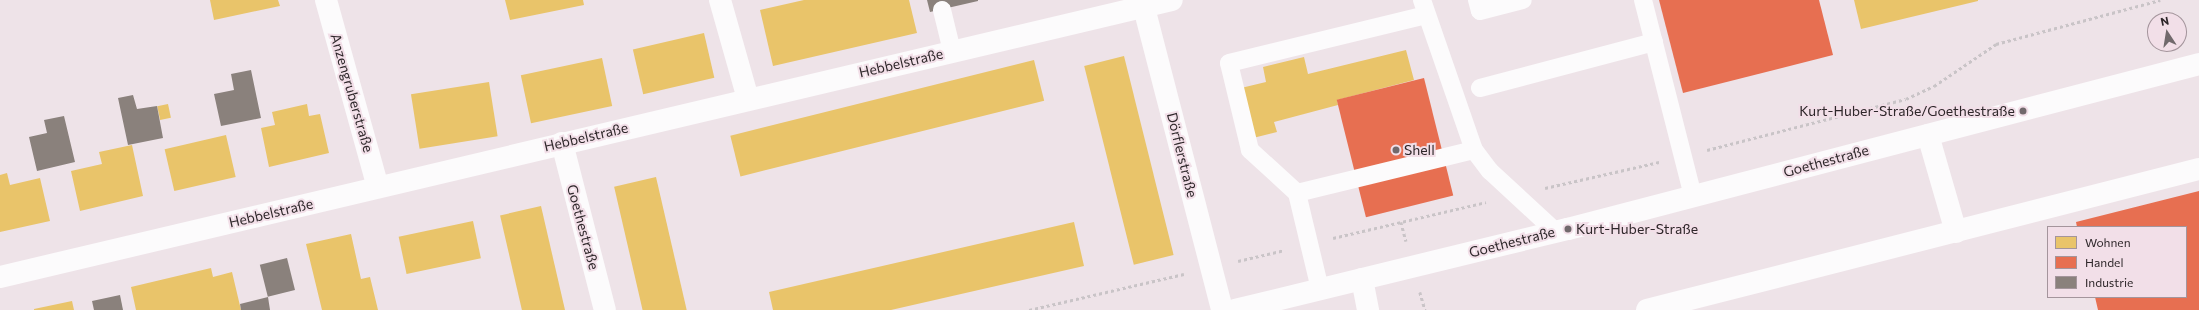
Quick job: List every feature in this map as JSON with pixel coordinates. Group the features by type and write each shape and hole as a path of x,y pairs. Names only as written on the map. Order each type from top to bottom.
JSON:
{"street":[{"name":"Anzengruberstraße","path":"326,0 378,187"},
{"path":"720,0 748,99"},
{"name":"Hebbelstraße","path":"0,277 952,51 1143,3 1172,0"},
{"name":"Dörflerstraße","path":"1143,3 1222,310"},
{"name":"Goethestraße","path":"1235,310 1556,232 2199,64"},
{"path":"1928,135 1956,232"},
{"name":"Goethestraße","path":"562,143 605,310"},
{"path":"1648,310 2199,169"},
{"path":"1362,279 1368,310"}],"lane":[{"path":"1476,0 1480,11 1522,0"},
{"path":"1643,0 1693,196"},
{"path":"1320,289 1297,192 1250,150 1229,63 1424,7 1474,150 1514,195 1556,232"},
{"path":"942,10 952,51"},
{"path":"1480,88 1654,42"},
{"path":"1297,192 1474,150"}],"path":[{"path":"1029,310 1683,156 1906,99 1934,86 1996,44 2160,0"}],"building: Wohnen":[{"path":"210,0 278,0 280,6 214,20"},
{"path":"505,0 583,0 584,5 510,20"},
{"path":"804,0 909,0 917,33 773,66 760,10"},
{"path":"1854,0 1978,0 1978,1 1861,29"},
{"path":"704,33 714,78 643,94 633,49"},
{"path":"1406,50 1414,80 1337,100 1338,105 1274,122 1277,132 1253,138 1241,88 1266,82 1263,67 1304,57 1308,74"},
{"path":"1124,56 1174,255 1134,265 1084,66"},
{"path":"602,58 612,106 531,123 521,75"},
{"path":"1034,60 1044,101 740,176 730,136"},
{"path":"489,82 498,136 420,149 411,94"},
{"path":"168,104 171,118 160,120 157,106"},
{"path":"307,104 309,116 320,114 329,153 269,167 261,128 275,125 272,112"},
{"path":"226,135 236,177 174,191 165,149"},
{"path":"132,145 143,196 80,211 71,171 102,164 99,152"},
{"path":"7,173 10,185 40,178 50,221 0,232 0,175"},
{"path":"656,177 687,310 643,310 614,187"},
{"path":"541,206 565,310 522,310 500,215"},
{"path":"473,221 481,258 407,274 399,237"},
{"path":"1074,222 1084,266 891,310 773,310 769,292"},
{"path":"351,234 361,279 370,277 378,310 322,310 306,244"},
{"path":"211,268 213,277 232,272 241,310 136,310 131,287"},
{"path":"72,301 74,310 34,310 34,309"}],"building: Handel":[{"path":"1659,0 1819,0 1833,55 1683,93"},
{"name":"Shell","path":"1424,78 1453,195 1366,217 1337,100"},
{"path":"2199,191 2199,310 2098,310 2095,298 2187,298 2187,226 2077,226 2076,222"}],"building: Industrie":[{"path":"927,0 978,0 978,1 930,12"},
{"path":"251,70 261,118 221,126 214,94 234,90 231,74"},
{"path":"133,95 137,109 157,106 163,138 128,145 118,98"},
{"path":"64,116 75,162 37,171 29,137 47,133 44,120"},
{"path":"287,258 295,290 268,297 260,265"},
{"path":"120,295 123,310 94,310 92,301"},
{"path":"268,297 270,310 241,310 240,304"}],"place":[{"name":"Kurt-Huber-Straße/Goethestraße","path":"2023,111"},
{"name":"Shell","path":"1396,150"},
{"name":"Kurt-Huber-Straße","path":"1568,229"}]}
